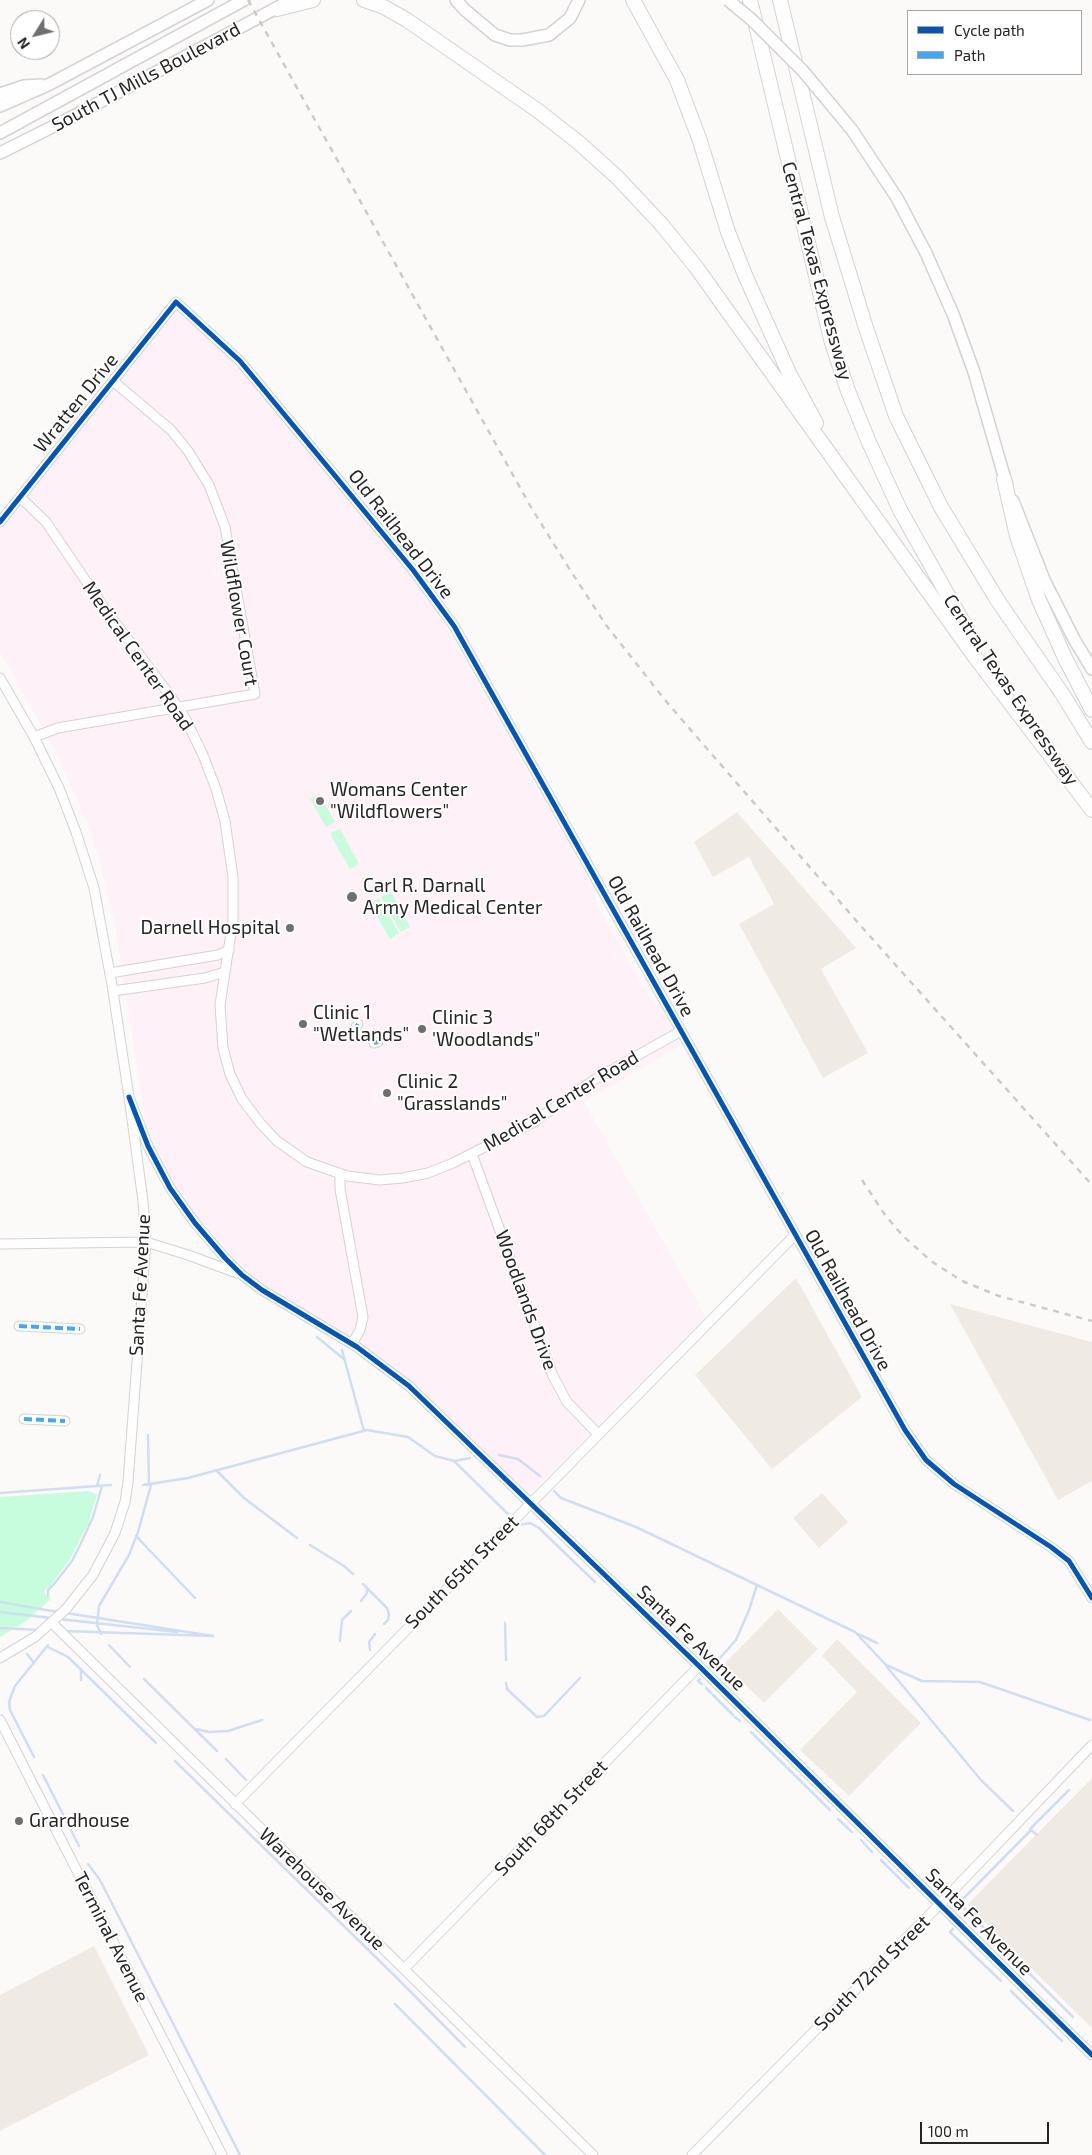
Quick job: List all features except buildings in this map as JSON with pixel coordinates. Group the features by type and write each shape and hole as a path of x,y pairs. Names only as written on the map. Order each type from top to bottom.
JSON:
{"highway":[{"path":"277,9 313,0"},
{"path":"364,0 384,7 407,20 537,110 578,142 617,177 662,224 696,267 975,657 1062,771"},
{"path":"633,0 677,80 699,138 738,258 789,373 818,427 874,517"},
{"name":"Central Texas Expressway","path":"750,0 832,343 865,432 900,510 967,630 1062,771 1092,810"},
{"name":"Central Texas Expressway","path":"782,4 832,217 866,328 896,416 940,507 998,601 1063,695 1092,742"},
{"path":"1004,480 1017,536 1039,600 1065,658 1092,710"}],"main road":[{"name":"South TJ Mills Boulevard","path":"0,106 48,85 208,0"},
{"name":"South TJ Mills Boulevard","path":"0,133 244,0"},
{"name":"South TJ Mills Boulevard","path":"0,153 72,117 291,0"},
{"path":"456,0 495,35 510,40 522,40 549,36 570,18 579,0"},
{"path":"728,0 752,20 804,71 852,130 897,198 926,252 953,314 974,372 1004,480 1045,582 1074,639 1092,669"},
{"path":"0,94 24,86 48,85"}],"street":[{"name":"Wratten Drive","path":"0,522 176,302"},
{"name":"Old Railhead Drive","path":"176,302 226,347 255,378 413,570 440,606 466,648 905,1430 926,1460 954,1484 1051,1547 1069,1561 1092,1598"},
{"name":"Wildflower Court","path":"34,737 58,728 255,694 230,554 218,504 201,469 167,426 113,381"},
{"name":"Medical Center Road","path":"20,497 46,522 100,602 178,707 203,755 216,789 225,821 234,891 233,920 220,1005 221,1037 226,1061 242,1099 277,1141 308,1162 340,1174 380,1180 415,1176 439,1169 472,1154 538,1120 592,1081 681,1031"},
{"name":"Santa Fe Avenue","path":"0,678 34,737 60,788 84,854 95,896 113,991 129,1098 144,1201 146,1242 125,1502 115,1533 93,1575 76,1598 52,1623 30,1640 0,1658"},
{"path":"110,974 218,955 229,950"},
{"path":"113,991 205,978 225,972"},
{"path":"129,1098 148,1146 170,1188 209,1240 242,1275"},
{"name":"Woodlands Drive","path":"472,1154 553,1376 567,1402 598,1434"},
{"path":"340,1174 340,1189 363,1317 360,1330 352,1344"},
{"name":"South 65th Street","path":"235,1804 795,1235"},
{"path":"0,1244 146,1242 242,1275"},
{"name":"Santa Fe Avenue","path":"242,1275 276,1300 352,1344 409,1386 699,1666 1092,2055"},
{"path":"19,1326 80,1329"},
{"path":"24,1419 65,1421"},
{"name":"Warehouse Avenue","path":"52,1623 594,2155"},
{"name":"South 68th Street","path":"404,1969 699,1666"},
{"name":"Terminal Avenue","path":"0,1720 222,2155"},
{"name":"South 72nd Street","path":"692,2155 940,1904 1092,1745"}],"shaded area":[{"name":"Carl R. Darnall Army Medical Center","path":"170,316 182,316 210,339 247,376 430,599 590,883 601,912 646,992 663,1013 681,1045 584,1102 706,1317 535,1489 528,1491 522,1488 416,1385 373,1351 285,1298 256,1278 233,1257 200,1221 170,1179 146,1126 115,925 101,866 87,822 57,754 0,652 0,529"},
{"path":"737,812 856,948 821,969 868,1053 823,1078 739,924 774,904 749,857 713,877 694,842"},
{"path":"796,1278 862,1397 772,1469 695,1375"},
{"path":"950,1304 1092,1342 1092,1481 1058,1500"},
{"path":"822,1493 848,1522 819,1548 793,1518"},
{"path":"778,1609 818,1649 764,1703 724,1664"},
{"path":"837,1639 921,1723 849,1796 800,1750 857,1692 822,1656"},
{"path":"1092,1778 1092,2028 967,1905"},
{"path":"94,1946 149,2055 0,2131 0,1995"}],"green space":[{"path":"319,794 335,822 326,827 310,799"},
{"path":"340,829 359,864 350,869 330,834"},
{"path":"391,892 410,927 401,932 381,897"},
{"path":"379,898 399,933 390,939 370,904"},
{"path":"89,1491 97,1495 88,1524 70,1559 51,1585 45,1590 45,1594 51,1599 26,1621 0,1637 0,1497"}],"waterway":[{"path":"317,1337 345,1360"},
{"path":"342,1350 364,1431"},
{"path":"143,1485 188,1478 367,1430 408,1437 435,1456 454,1461 470,1458"},
{"path":"148,1435 149,1485"},
{"path":"499,1455 518,1459 540,1476"},
{"path":"454,1461 508,1514"},
{"path":"216,1470 244,1498 297,1538"},
{"path":"97,1486 100,1475"},
{"path":"0,1493 111,1485"},
{"path":"101,1634 97,1625 99,1606 129,1555 138,1532 151,1485"},
{"path":"48,1596 48,1590 72,1561 81,1543 93,1517 102,1486"},
{"path":"554,1491 561,1498 636,1527 855,1632 886,1665 922,1681 980,1682 1090,1720"},
{"path":"519,1525 530,1523 539,1528 595,1582"},
{"path":"136,1536 195,1598"},
{"path":"310,1545 344,1566 353,1574"},
{"path":"363,1584 387,1608 388,1620 384,1624"},
{"path":"711,1668 736,1640 757,1585"},
{"path":"361,1601 367,1593 367,1588"},
{"path":"0,1602 58,1612"},
{"path":"340,1641 342,1620 351,1611"},
{"path":"0,1612 51,1618"},
{"path":"65,1631 213,1636 66,1613"},
{"path":"59,1619 177,1632"},
{"path":"505,1623 506,1660"},
{"path":"0,1628 39,1630"},
{"path":"370,1650 369,1642 375,1634"},
{"path":"858,1634 877,1643"},
{"path":"34,1757 10,1710 9,1702 15,1686 48,1645"},
{"path":"109,1645 130,1667"},
{"path":"48,1647 68,1657 156,1743"},
{"path":"27,1654 34,1663"},
{"path":"887,1667 981,1780 1013,1811"},
{"path":"81,1671 81,1680"},
{"path":"506,1683 507,1689 537,1717 544,1716 580,1678"},
{"path":"144,1679 217,1751"},
{"path":"700,1679 698,1681 702,1684"},
{"path":"706,1688 711,1693"},
{"path":"713,1695 733,1715"},
{"path":"735,1717 740,1721"},
{"path":"196,1729 209,1732 228,1731 262,1720"},
{"path":"751,1732 830,1810"},
{"path":"226,1759 246,1780"},
{"path":"175,1761 465,2047"},
{"path":"43,1775 79,1846"},
{"path":"1030,1829 1069,1790"},
{"path":"838,1819 852,1832"},
{"path":"1037,1835 1031,1830 963,1899 961,1905 1073,2017"},
{"path":"861,1840 872,1852"},
{"path":"881,1860 909,1888"},
{"path":"88,1864 100,1880 240,2155"},
{"path":"953,1929 950,1932 1001,1981"},
{"path":"1011,1991 1062,2041"},
{"path":"395,2004 545,2155"}],"railway":[{"path":"248,0 532,509 606,625 665,700 702,743 860,925 1092,1185"},
{"path":"862,1180 885,1215 903,1236 931,1261 962,1281 999,1296 1092,1321"}],"marked path":[{"path":"374,1043 378,1042"},
{"path":"19,1326 80,1329"},
{"path":"24,1419 65,1421"}],"cycle path":[{"path":"0,522 176,302 240,361 413,570 454,626 905,1430 926,1460 954,1484 1051,1547 1069,1561 1092,1598"},
{"path":"129,1097 148,1146 170,1188 195,1223 242,1275 262,1290 357,1347 409,1386 699,1666 1092,2055"}],"place":[{"name":"Womans Center \"Wildflowers\"","path":"320,801"},
{"name":"Carl R. Darnall Army Medical Center","path":"352,897"},
{"name":"Darnell Hospital","path":"290,928"},
{"name":"Clinic 1 \"Wetlands\"","path":"303,1024"},
{"name":"Clinic 3 'Woodlands\"","path":"422,1029"},
{"name":"Clinic 2 \"Grasslands\"","path":"387,1093"},
{"name":"Grardhouse","path":"19,1821"}]}
